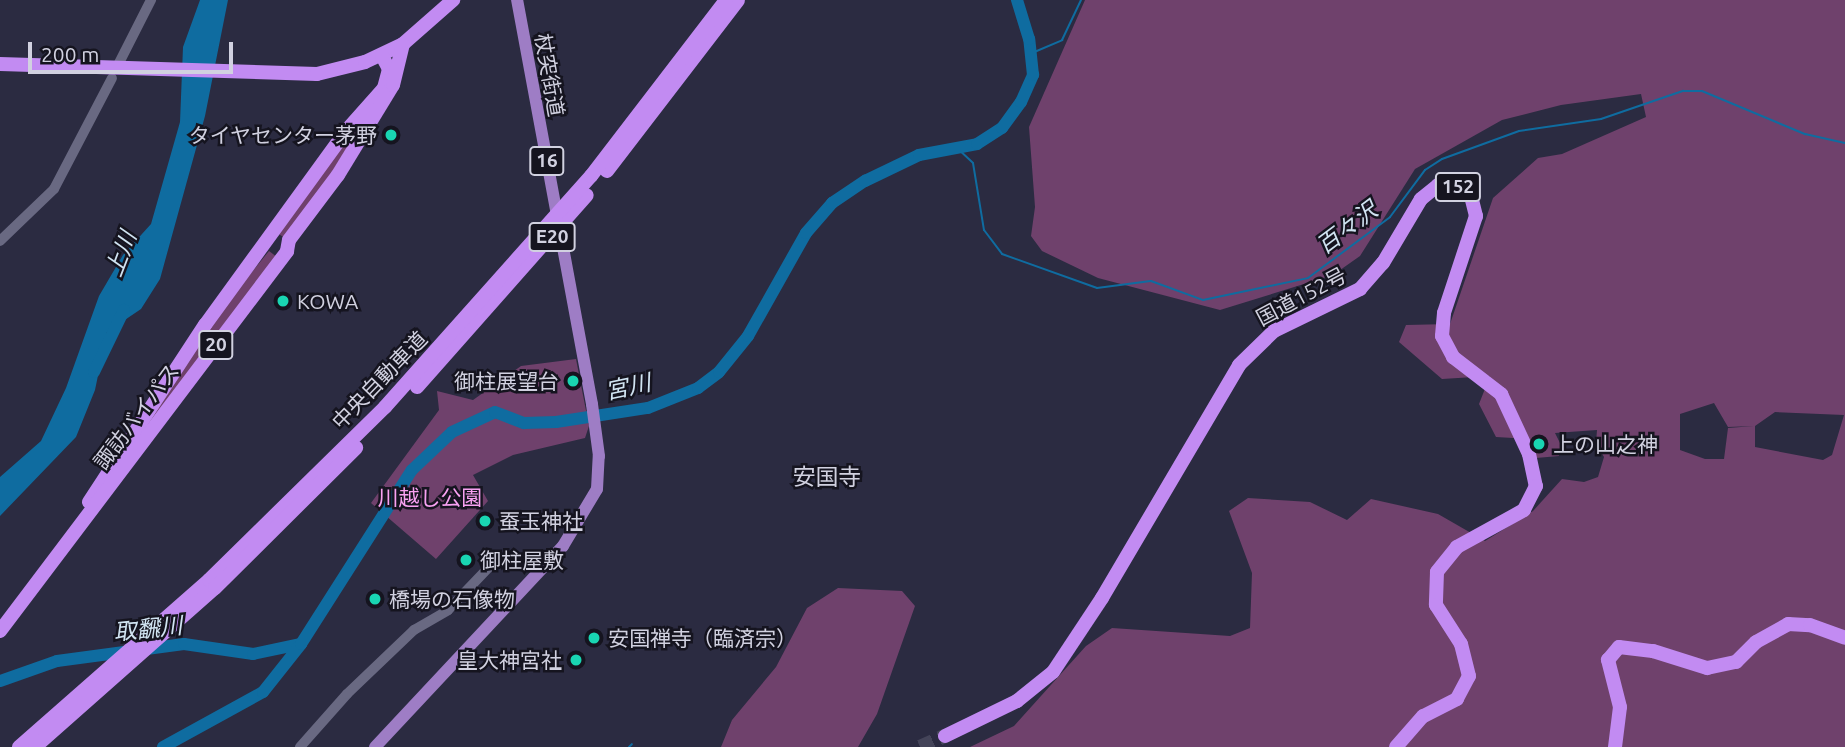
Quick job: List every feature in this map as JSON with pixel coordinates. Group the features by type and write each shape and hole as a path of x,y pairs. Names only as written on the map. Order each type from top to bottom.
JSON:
{"highway":[{"path":"0,64 317,74 382,56 403,44 453,0"},
{"name":"中央自動車道","path":"666,90 726,0"},
{"name":"中央自動車道","path":"35,747 74,708 212,584 424,373 666,90 738,0"},
{"name":"諏訪バイパス","path":"0,631 287,251 289,240 338,175 393,85 403,44"},
{"name":"諏訪バイパス","path":"0,624 57,554 205,325 346,131 384,88 389,69 382,56"},
{"name":"国道152号","path":"945,736 1017,701 1053,672 1071,649 1248,354 1274,331 1360,289 1383,263 1420,199 1438,185 1448,184 1471,196 1476,216 1444,313 1442,336 1453,357 1501,394 1528,454 1536,486 1524,510 1458,547 1437,572 1436,605 1461,644 1469,676 1457,699 1423,716 1396,747"},
{"path":"1615,747 1620,708 1608,660 1619,647 1653,651 1707,668 1736,662 1773,630 1788,624 1810,625 1845,638"},
{"name":"中央自動車道","path":"19,747 74,708"}],"main road":[{"name":"杖突街道","path":"375,747 563,546 593,500 599,456 596,427 517,0"}],"street":[{"path":"119,63 151,0"},
{"path":"0,242 54,189 112,78"},
{"path":"300,747 347,694 408,635 448,610 490,566"}],"green space":[{"path":"1085,0 1845,0 1845,747 970,747 1014,726 1086,646 1112,628 1230,636 1250,628 1252,573 1229,511 1248,498 1310,502 1347,520 1371,499 1438,514 1485,541 1533,511 1562,479 1584,482 1598,477 1604,457 1596,443 1597,430 1555,433 1561,445 1559,456 1536,458 1529,439 1496,437 1479,404 1490,376 1442,379 1399,342 1406,325 1450,324 1493,198 1538,158 1562,154 1646,117 1641,94 1561,105 1502,120 1415,169 1360,256 1333,275 1220,310 1098,278 1042,251 1031,236 1035,207 1029,127","holes":["1714,403 1728,427 1754,426 1728,428 1724,459 1705,459 1680,450 1680,414","1775,412 1844,415 1832,455 1823,460 1755,447 1755,426"]},
{"path":"379,99 347,155 283,237 275,231"},
{"path":"269,251 277,257 108,478 206,329"},
{"name":"川越し公園","path":"576,359 589,426 585,438 513,455 473,475 488,501 436,559 371,503 439,410 437,391 473,400 521,366"},
{"path":"838,588 902,591 915,606 877,714 858,747 721,747 732,720 776,667 807,608"}],"water":[{"path":"200,0 228,0 205,116 160,279 141,309 107,332 95,390 76,437 0,516 0,477 41,441 66,388 99,296 123,255 151,224 180,122 183,47"}],"waterway":[{"name":"宮川","path":"163,747 263,692 301,644 412,470 452,432 495,412 524,423 556,422 648,408 698,388 719,372 748,336 806,233 832,203 865,181 919,155 977,144 1002,128 1021,102 1033,75 1029,39 1017,0"},
{"path":"1032,53 1062,40 1081,0"},
{"name":"百々沢","path":"956,147 973,163 984,230 1002,254 1097,288 1151,281 1203,300 1308,278 1390,217 1425,170 1442,159 1519,131 1601,119 1683,91 1702,91 1805,134 1845,143"},
{"name":"上川","path":"94,372 124,310"},
{"name":"取飜川","path":"0,681 57,661 184,644 253,654 301,644"},
{"path":"629,747 632,744"}],"tunnel":[{"path":"920,747 945,736"}],"place":[{"name":"タイヤセンター茅野","path":"391,135"},
{"name":"KOWA","path":"283,301"},
{"name":"御柱展望台","path":"573,381"},
{"name":"上の山之神","path":"1539,444"},
{"name":"蚕玉神社","path":"485,521"},
{"name":"御柱屋敷","path":"466,560"},
{"name":"橋場の石像物","path":"375,599"},
{"name":"安国禅寺（臨済宗）","path":"594,638"},
{"name":"皇大神宮社","path":"576,660"}],"district":[{"name":"安国寺","path":"827,477"}]}
